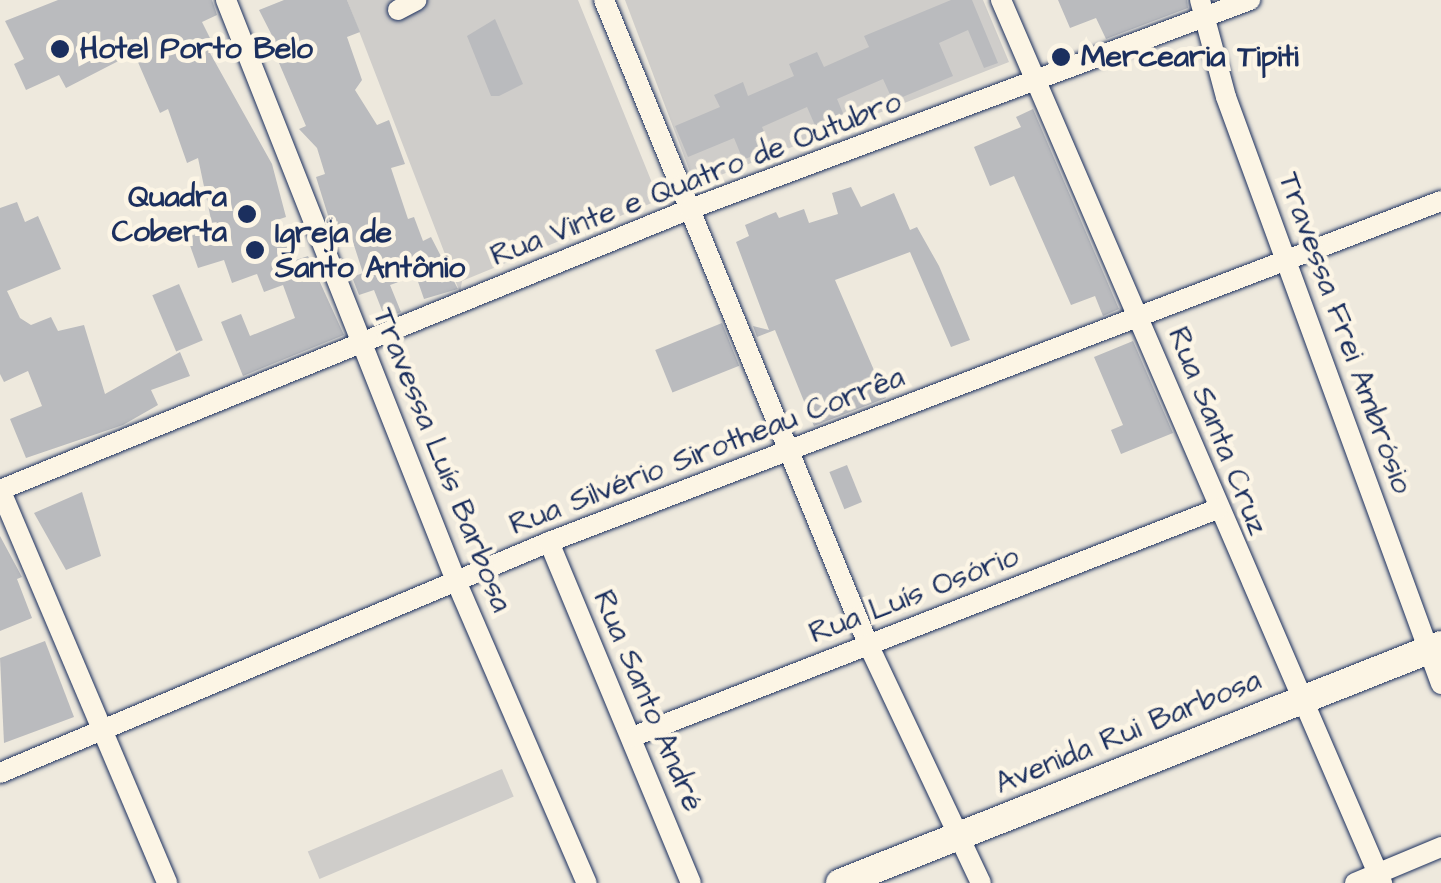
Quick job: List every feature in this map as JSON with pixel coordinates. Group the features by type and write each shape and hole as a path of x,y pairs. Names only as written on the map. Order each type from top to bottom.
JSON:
{"main road":[{"name":"Avenida Rui Barbosa","path":"840,883 1297,698 1435,647"}],"street":[{"name":"Travessa Luís Barbosa","path":"226,0 456,580 586,883"},
{"path":"604,0 792,449 868,644 981,883"},
{"name":"Rua Santa Cruz","path":"1001,0 1140,320 1297,698 1380,878"},
{"name":"Rua Vinte e Quatro de Outubro","path":"0,489 690,208 1037,81 1203,10 1250,0"},
{"name":"Travessa Frei Ambrósio","path":"1203,10 1286,260 1435,647 1441,684"},
{"name":"Rua Silvério Sirotheau Corrêa","path":"0,773 549,542 1140,320 1441,202"},
{"path":"0,489 166,883"},
{"name":"Rua Luís Osório","path":"632,737 1217,509"},
{"name":"Rua Santo André","path":"549,542 690,883"},
{"path":"1355,883 1380,878 1441,847"}],"shaded area":[{"path":"347,0 578,0 659,200 462,281 460,293"},
{"path":"625,0 983,0 1009,62 695,185"},
{"path":"502,769 514,797 319,879 308,851"}],"building":[{"path":"58,0 212,0 217,15 202,22 216,50 210,53 272,164 286,217 277,220 293,261 308,256 344,335 243,376 221,322 241,314 250,336 295,318 283,285 264,292 257,274 232,283 224,260 198,268 187,237 213,229 198,158 187,163 168,109 160,113 134,53 66,88 59,75 26,90 14,64 24,59 5,21"},
{"path":"284,0 347,0 360,32 347,37 362,80 355,90 377,125 389,120 405,164 391,168 408,219 414,217 423,241 431,237 458,289 424,299 416,276 390,285 401,312 385,318 374,290 359,295 352,277 363,273 351,236 336,241 316,177 325,174 317,148 299,129 306,126 279,63 285,61 259,10"},
{"path":"951,0 972,0 998,63 984,68 968,30 939,43 953,76 893,101 883,79 837,99 845,118 817,130 807,107 762,127 771,148 743,160 734,138 688,157 675,126 720,107 714,95 743,82 748,96 794,76 789,64 817,52 824,67 869,47 864,36"},
{"path":"1058,0 1187,0 1188,8 1106,39 1096,18 1070,28"},
{"path":"495,19 523,84 491,96 467,36"},
{"path":"1033,109 1119,309 1103,316 1095,296 1071,305 1014,176 990,186 974,147 1021,127 1016,117"},
{"path":"851,187 861,207 894,193 910,230 917,227 939,266 970,340 951,347 910,252 835,280 886,398 814,426 775,330 757,337 753,326 769,330 736,242 749,236 745,225 776,212 779,218 804,209 809,223 838,214 832,193"},
{"path":"17,202 25,222 38,216 61,269 7,291 20,318 31,325 51,317 58,331 84,325 105,394 180,352 190,376 151,390 158,405 123,425 26,458 10,419 42,406 28,371 4,382 0,374 0,208"},
{"path":"179,284 203,340 176,351 152,295"},
{"path":"722,323 739,366 672,393 655,350"},
{"path":"1133,341 1173,433 1121,454 1111,430 1123,425 1094,357"},
{"path":"847,465 862,502 844,509 829,472"},
{"path":"82,492 101,556 66,570 34,513"},
{"path":"0,536 22,577 17,579 32,618 0,631"},
{"path":"45,641 74,717 4,743 0,658"}],"place":[{"name":"Hotel Porto Belo","path":"60,49"},
{"name":"Mercearia Tipiti","path":"1061,57"},
{"name":"Quadra Coberta","path":"247,214"},
{"name":"Igreja de Santo Antônio","path":"255,250"}]}
